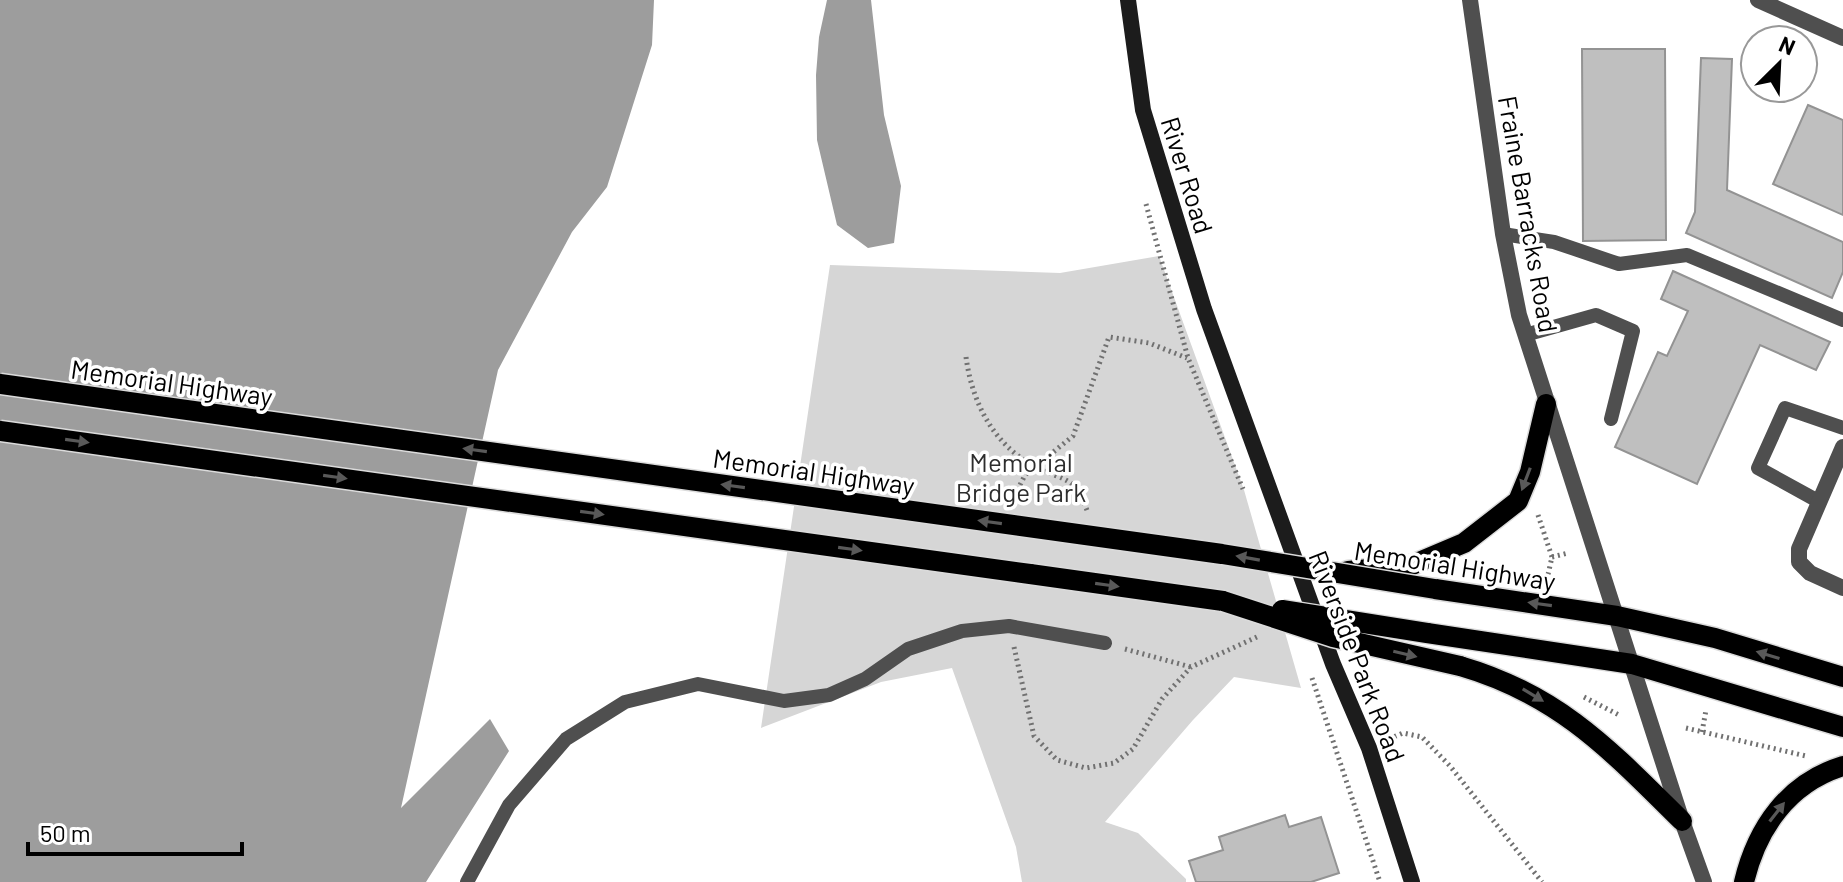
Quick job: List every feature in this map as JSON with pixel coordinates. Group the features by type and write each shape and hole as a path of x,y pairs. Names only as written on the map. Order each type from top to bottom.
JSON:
{"main road":[{"name":"River Road","path":"1128,0 1143,110 1221,359"},
{"name":"Riverside Park Road","path":"1221,359 1333,664 1369,748 1412,882"},
{"name":"Memorial Highway","path":"0,384 1222,554 1617,616 1715,638 1843,677"},
{"path":"1332,572 1412,565 1464,543 1518,501 1530,472 1546,404"},
{"path":"0,431 1223,601 1632,664 1843,727"},
{"path":"1223,601 1333,637 1460,666 1497,677 1525,690 1583,727 1682,821"},
{"path":"1744,882 1752,854 1778,808 1796,790 1822,773 1843,766"}],"street":[{"name":"Fraine Barracks Road","path":"1470,0 1503,234 1525,335 1617,616"},
{"path":"1758,0 1843,38"},
{"path":"1843,447 1799,549 1799,562 1810,573 1843,588"},
{"path":"1617,616 1704,882"}],"lane":[{"path":"1503,234 1554,242 1619,264 1687,255 1843,320"},
{"path":"1525,335 1596,315 1633,331 1611,419"},
{"path":"1818,501 1758,468 1785,408 1843,428"},
{"path":"467,882 509,805 566,739 625,702 698,684 784,701 829,695 865,679 908,649 962,631 1009,626 1105,643"}],"path":[{"path":"966,357 970,385 984,418 1018,455 1036,467 1062,477 1080,490 1090,517"},
{"path":"1534,506 1552,557 1547,579"},
{"path":"1552,557 1568,553"},
{"path":"1105,643 1191,667"},
{"path":"1582,696 1619,715"},
{"path":"1702,732 1706,710"},
{"path":"1686,728 1812,757"},
{"path":"1369,748 1403,733 1422,737 1450,766 1542,882"}],"green space":[{"name":"Memorial Bridge Park","path":"1159,256 1244,490 1301,688 1234,677 1105,822 1138,833 1186,882 1022,882 1016,847 952,668 881,682 761,728 830,265 1060,273"}],"shaded area":[{"path":"0,0 654,0 652,45 607,187 572,232 498,370 401,808 490,719 509,751 426,882 0,882"},
{"path":"827,0 871,0 884,115 901,186 894,243 868,248 837,225 817,140 816,75 819,37"}],"building":[{"path":"1582,49 1665,49 1666,240 1583,241"},
{"path":"1701,58 1732,59 1727,190 1843,242 1843,272 1832,298 1686,233 1695,212"},
{"path":"1808,105 1843,120 1843,215 1773,184"},
{"path":"1673,271 1830,342 1816,370 1760,345 1697,484 1615,447 1658,352 1667,356 1688,311 1661,299"},
{"path":"1285,815 1289,827 1321,817 1339,873 1311,882 1196,882 1189,861 1223,850 1219,837"}]}
